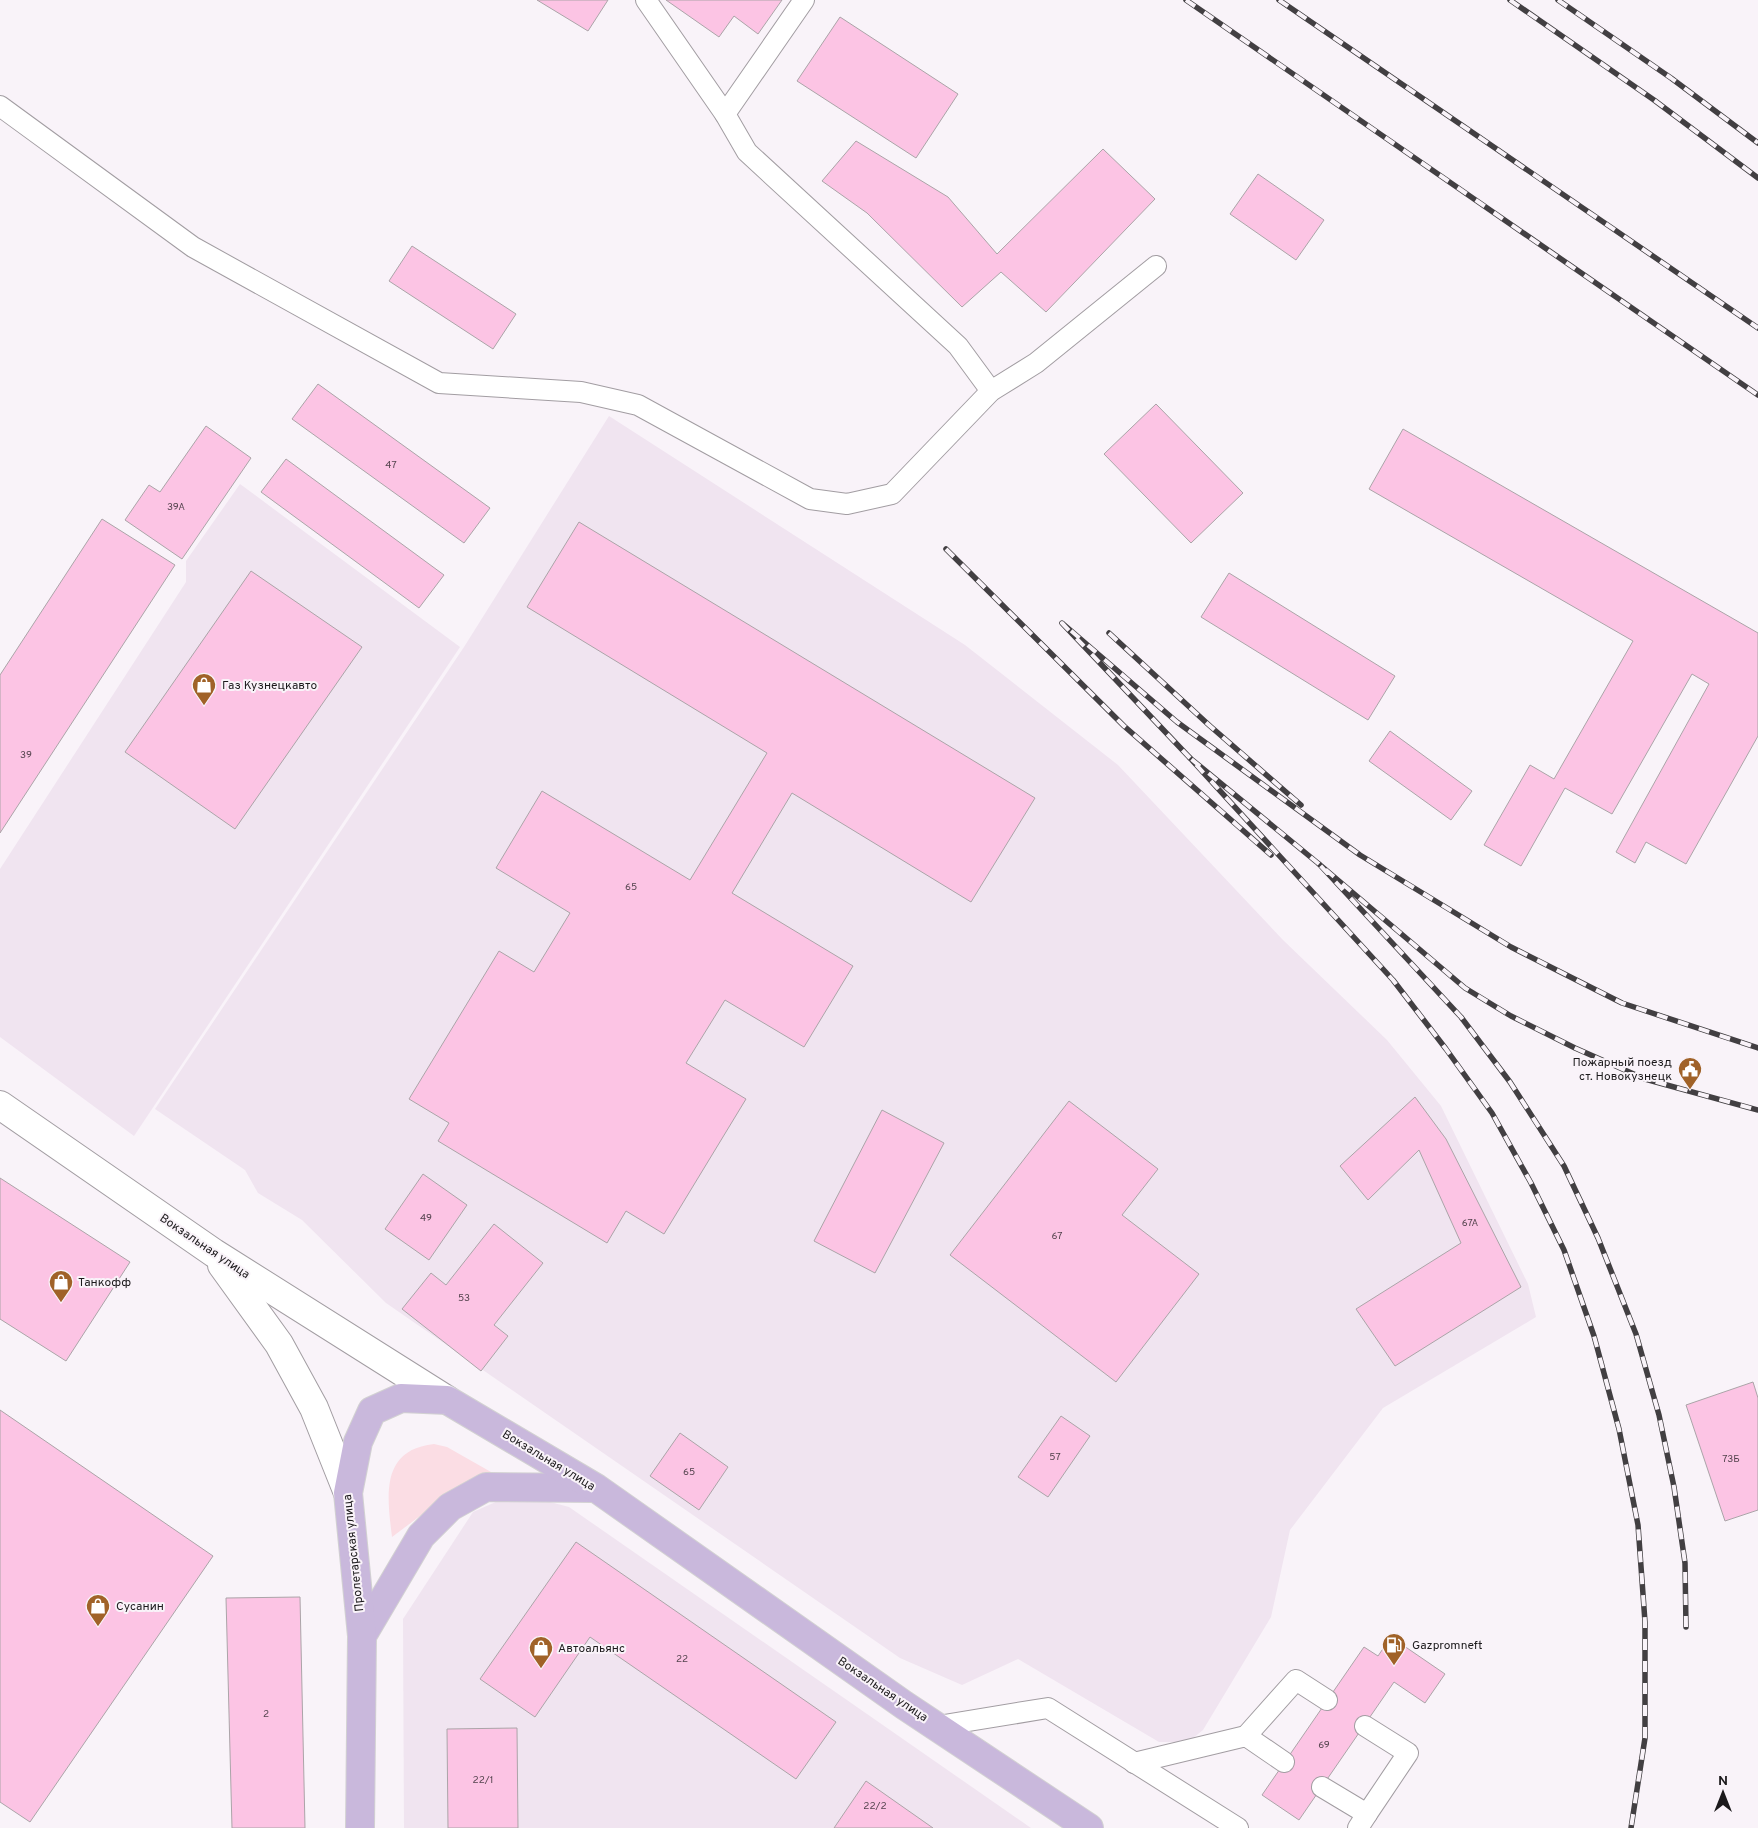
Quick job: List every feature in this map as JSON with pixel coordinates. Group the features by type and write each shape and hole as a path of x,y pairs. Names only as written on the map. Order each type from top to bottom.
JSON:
{"main road":[{"name":"Вокзальная улица","path":"0,1105 214,1253 447,1400 596,1488 904,1705 1089,1828"},
{"name":"Пролетарская улица","path":"214,1253 279,1344 314,1408 348,1493 362,1636 360,1828"},
{"path":"348,1493 358,1442 372,1411 401,1398 447,1400"},
{"path":"362,1636 421,1536 450,1507 486,1486 596,1488"}],"lane":[{"path":"646,0 725,114 746,152 958,346 991,391"},
{"path":"725,114 804,0"},
{"path":"0,106 193,247 439,383 581,392 638,405 810,499 847,504 892,494 991,391 1036,363 1156,266"},
{"path":"1134,1763 1246,1736 1296,1680 1327,1700"},
{"path":"938,1726 1048,1708 1238,1828"},
{"path":"1322,1787 1362,1821 1408,1753 1365,1726"},
{"path":"1246,1736 1284,1762"}],"shaded area":[{"path":"609,416 965,645 1118,765 1283,940 1387,1040 1441,1106 1528,1284 1536,1317 1383,1408 1290,1530 1271,1617 1203,1730 1188,1742 1159,1742 1018,1659 962,1685 900,1658 386,1303 302,1220 258,1193 245,1170 155,1109 464,647"},
{"path":"240,484 460,647 134,1136 0,1037 0,869 186,582 186,561"},
{"path":"434,1444 447,1447 491,1472 448,1495 392,1537 389,1491 391,1477 396,1465 404,1455 416,1448"},
{"path":"535,1498 569,1507 1031,1828 404,1828 403,1619 473,1512 498,1501"}],"building":[{"path":"537,0 608,0 588,31"},
{"path":"666,0 782,0 758,34 734,16 719,37"},
{"path":"840,17 958,94 916,158 797,81"},
{"path":"856,141 948,197 997,254 1103,149 1155,199 1046,312 1001,272 962,307 867,213 822,181"},
{"path":"1258,174 1324,220 1296,260 1230,214"},
{"path":"412,246 516,314 493,349 389,281"},
{"path":"318,384 490,508 464,543 292,419"},
{"path":"1156,404 1243,493 1191,543 1104,454"},
{"path":"206,426 251,458 182,559 125,520 149,485 160,492"},
{"path":"1403,429 1758,633 1758,736 1686,864 1646,842 1635,863 1616,852 1709,684 1692,674 1612,814 1565,788 1521,866 1484,845 1530,765 1554,779 1633,641 1369,489"},
{"path":"286,459 444,575 419,608 261,492"},
{"path":"102,519 175,565 0,833 0,675"},
{"path":"579,522 1035,798 971,902 792,793 732,893 853,966 804,1047 725,1000 686,1063 746,1099 664,1234 626,1211 607,1243 438,1141 449,1123 409,1099 499,951 534,972 570,913 496,868 542,791 690,880 767,753 527,607"},
{"path":"251,571 362,647 235,829 125,752"},
{"path":"1229,573 1395,676 1368,720 1201,617"},
{"path":"1390,731 1472,791 1451,820 1369,761"},
{"path":"1415,1097 1446,1139 1521,1287 1395,1366 1356,1309 1461,1243 1419,1150 1368,1200 1340,1166"},
{"path":"1069,1101 1158,1169 1122,1215 1199,1274 1116,1382 950,1255"},
{"path":"882,1110 944,1143 875,1273 814,1241"},
{"path":"423,1174 467,1205 429,1260 385,1229"},
{"path":"0,1178 130,1262 66,1361 0,1319"},
{"path":"494,1224 543,1263 494,1325 508,1336 481,1371 402,1309 431,1273 446,1285"},
{"path":"1753,1382 1758,1398 1758,1510 1725,1521 1686,1405"},
{"path":"0,1410 213,1556 30,1822 0,1802"},
{"path":"1061,1416 1090,1436 1048,1497 1018,1477"},
{"path":"680,1433 728,1467 699,1510 650,1476"},
{"path":"576,1542 836,1722 796,1779 590,1637 535,1717 480,1679"},
{"path":"300,1597 305,1828 232,1828 226,1598"},
{"path":"1391,1637 1445,1674 1425,1703 1394,1682 1299,1820 1262,1795 1364,1647 1378,1656"},
{"path":"517,1728 518,1828 448,1828 447,1729"},
{"path":"866,1781 933,1828 834,1828"}],"railway":[{"path":"1186,0 1758,395"},
{"path":"1279,0 1758,328"},
{"path":"1510,0 1654,100 1758,178"},
{"path":"1558,0 1671,78 1758,143"},
{"path":"946,549 1124,726 1271,855"},
{"path":"1190,758 1062,623 1177,722 1360,855 1511,947 1622,1003 1758,1048"},
{"path":"1109,633 1210,726 1301,805"},
{"path":"1319,864 1190,758 1393,980 1446,1049 1492,1113 1531,1183 1564,1250 1594,1336 1619,1429 1638,1525 1645,1622 1645,1738 1631,1828"},
{"path":"1686,1627 1685,1563 1674,1487 1659,1415 1636,1334 1598,1238 1564,1166 1510,1082 1461,1017 1319,864 1465,988 1511,1016 1575,1048 1645,1079 1758,1110"}],"place":[{"name":"Газ Кузнецкавто","path":"204,706"},
{"name":"Пожарный поезд ст. Новокузнецк","path":"1690,1090"},
{"name":"Танкофф","path":"61,1303"},
{"name":"Сусанин","path":"98,1627"},
{"name":"Gazpromneft","path":"1394,1666"},
{"name":"Автоальянс","path":"541,1669"}]}
